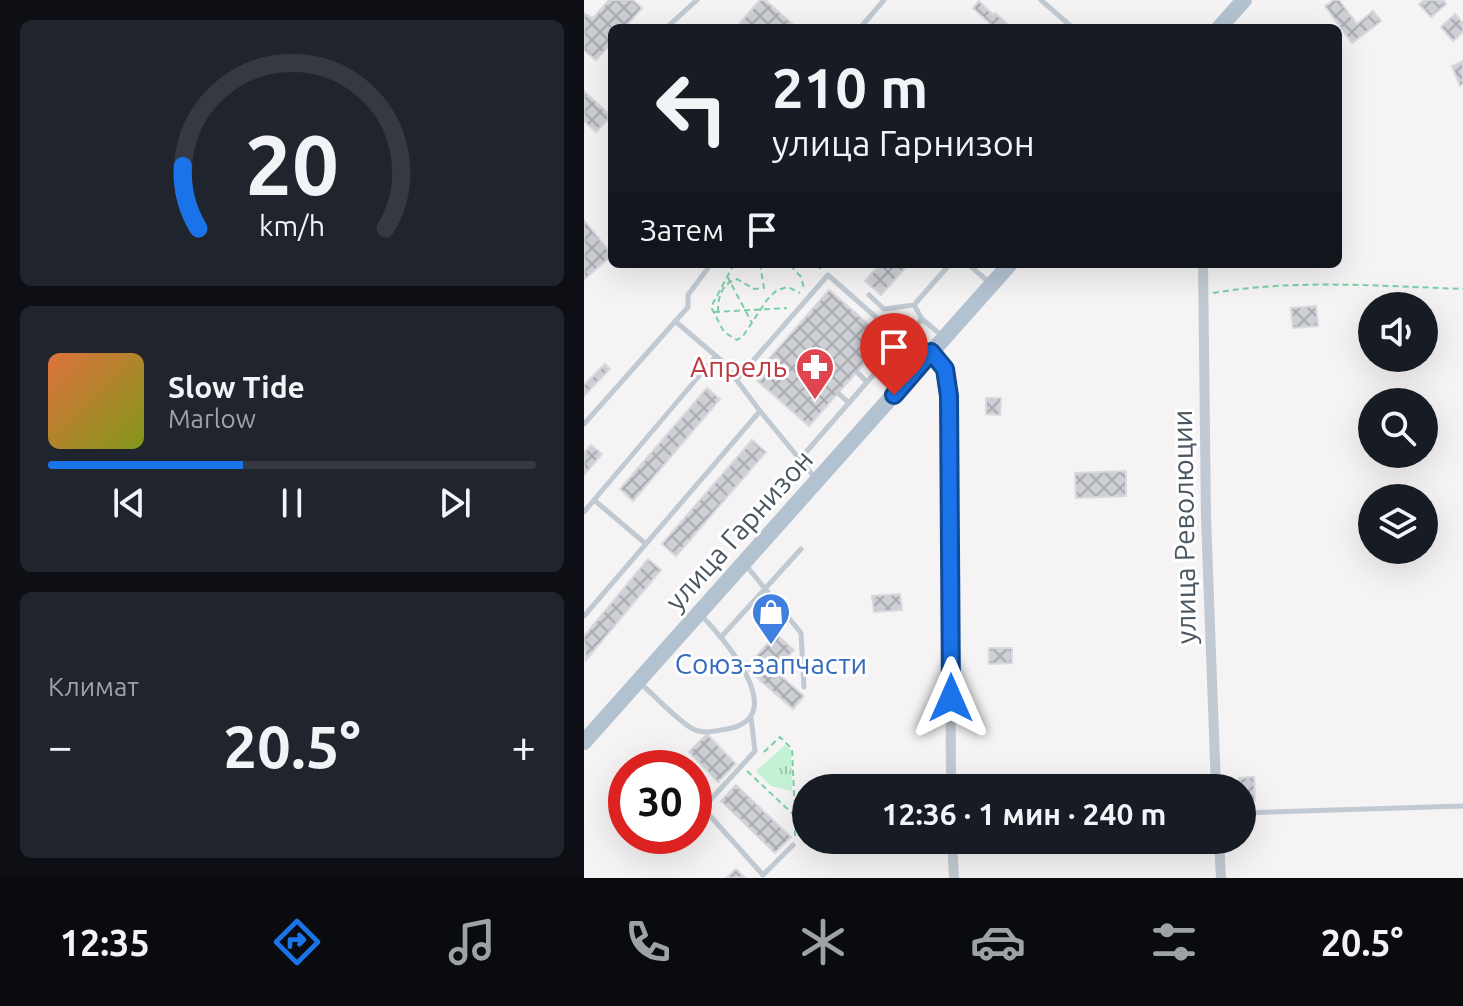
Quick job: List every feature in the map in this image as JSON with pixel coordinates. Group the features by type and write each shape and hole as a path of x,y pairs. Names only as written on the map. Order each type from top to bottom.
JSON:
{"main road":[{"path":"1223,24 1244,0"},
{"name":"улица Гарнизон","path":"584,742 819,482 1006,268"}],"street":[{"name":"улица Революции","path":"1203,268 1206,518 1215,774"},
{"path":"931,352 945,369 949,396 951,774"},
{"path":"953,854 954,878"},
{"path":"1220,854 1221,878"}],"lane":[{"path":"670,24 697,0"},
{"path":"863,24 884,0"},
{"path":"1041,0 1068,24"},
{"path":"584,424 688,307 688,295 708,268"},
{"path":"869,295 884,309 914,305 946,268"},
{"path":"972,268 991,285"},
{"path":"737,379 828,275 903,341"},
{"path":"914,305 922,319 944,338"},
{"path":"800,459 922,319"},
{"path":"675,321 716,356 737,379 819,482"},
{"path":"584,512 716,356"},
{"path":"857,372 867,382"},
{"path":"838,393 849,403"},
{"path":"584,616 760,411"},
{"path":"594,500 646,544"},
{"path":"722,636 801,549"},
{"path":"745,563 803,638 804,687"},
{"path":"700,613 722,636 739,661 753,692 751,716 755,751 703,808 763,875 792,846"},
{"path":"639,682 692,728 706,733 741,727 751,716"},
{"path":"1256,813 1463,806"}],"path":[{"path":"731,268 711,307 728,337 737,340 777,290 788,287 806,297 801,277 794,268"},
{"path":"718,312 720,293 730,281 737,279 754,289 764,288 761,268"},
{"path":"726,274 752,324"},
{"path":"1203,294 1251,286 1355,285 1463,289"},
{"path":"713,312 799,308"},
{"path":"757,760 779,738 792,749 793,774"},
{"path":"747,770 792,813"}],"green space":[{"path":"785,745 791,750 792,791 771,786 756,771"}],"building":[{"path":"609,0 633,0 642,8 628,24 608,24 608,46 596,60 584,50 584,13 593,18"},
{"path":"760,0 765,0 792,24 741,24"},
{"path":"1339,0 1357,24 1373,11 1381,21 1352,43 1342,29 1342,24 1338,24 1325,6"},
{"path":"1424,0 1443,0 1446,4 1431,17 1419,4"},
{"path":"979,1 1007,24 991,24 973,8"},
{"path":"1455,14 1463,23 1463,32 1453,41 1441,27"},
{"path":"1463,61 1463,84 1460,86 1452,66"},
{"path":"584,91 608,113 608,119 596,132 584,121"},
{"path":"584,220 608,250 608,259 584,280"},
{"path":"876,268 905,268 881,295 865,281"},
{"path":"829,290 886,339 809,426 753,377"},
{"path":"1316,306 1318,326 1293,328 1291,308"},
{"path":"605,364 610,369 584,396 584,385"},
{"path":"707,388 720,399 633,501 620,489"},
{"path":"986,398 1001,398 1000,415 986,414"},
{"path":"752,440 766,452 676,556 662,544"},
{"path":"591,445 602,454 584,475 584,453"},
{"path":"1126,471 1126,496 1076,498 1075,473"},
{"path":"648,559 661,570 586,660 584,636"},
{"path":"900,594 902,610 874,612 872,596"},
{"path":"776,634 794,650 775,671 804,696 793,709 746,668"},
{"path":"989,648 1012,648 1012,663 989,664"},
{"path":"707,734 736,764 718,782 712,776 712,750 691,750"},
{"path":"736,785 791,837 775,853 721,801"},
{"path":"736,869 744,877 727,877"}],"place":[{"name":"Апрель","path":"815,401"},
{"name":"Союз-запчасти","path":"771,646"}],"route":[{"path":"894,395 931,352 945,369 951,449 951,698"}]}
